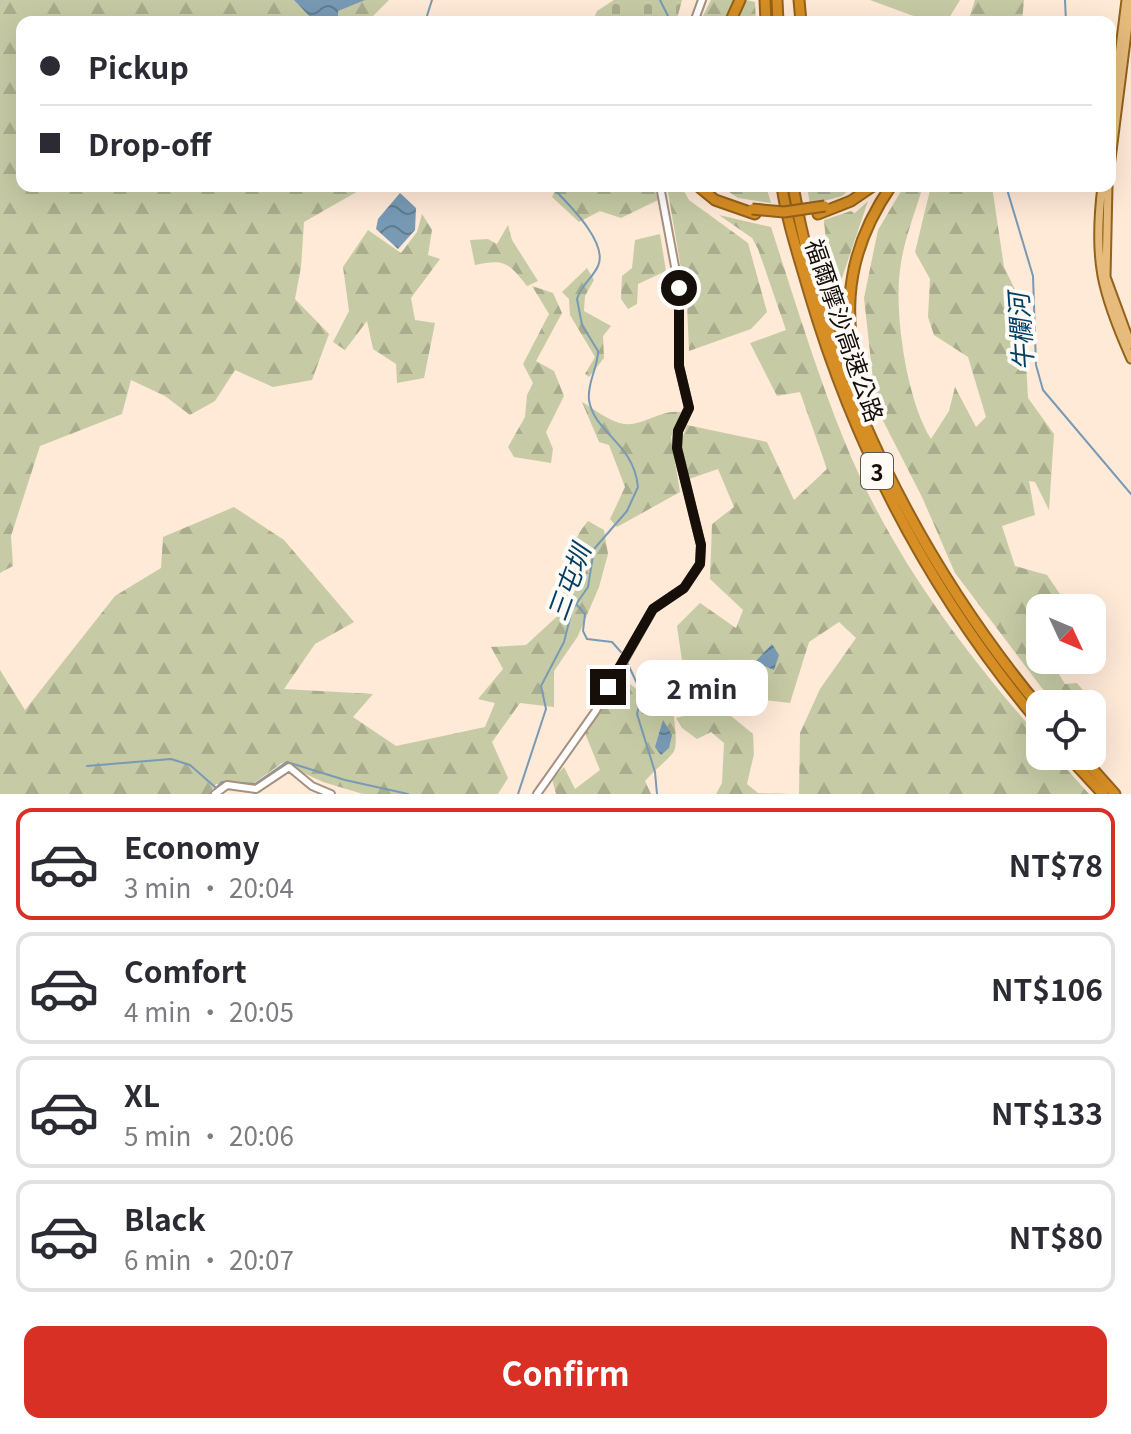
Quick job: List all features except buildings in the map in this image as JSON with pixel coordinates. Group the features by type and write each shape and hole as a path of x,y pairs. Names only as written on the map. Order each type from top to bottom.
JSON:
{"highway":[{"path":"705,192 715,200 785,218 851,201 864,192"},
{"path":"714,192 754,212"},
{"path":"777,192 787,220"},
{"name":"福爾摩沙高速公路","path":"783,192 787,220 833,369 904,530 973,639 1026,706"},
{"name":"福爾摩沙高速公路","path":"794,192 800,225 825,313 877,449 913,523 955,594 1027,690"},
{"path":"822,210 854,192"},
{"path":"877,449 851,345 849,290 862,236 888,192"},
{"path":"1081,770 1103,794"},
{"path":"1094,770 1115,794"}],"main road":[{"path":"1116,81 1128,1"},
{"path":"1116,103 1123,28"},
{"path":"1104,192 1098,266 1109,309 1131,359"},
{"path":"1105,192 1106,277 1131,345"}],"street":[{"path":"537,794 595,712 653,609 689,583 702,557 677,448 678,431 689,408 679,366 679,288 661,192"},
{"path":"215,794 227,785 256,789 289,767 312,786 331,794"}],"green space":[{"path":"0,0 389,0 373,16 16,16 16,192 356,192 304,222 295,299 329,334 312,380 273,387 235,370 215,401 190,415 165,396 131,380 122,414 40,446 11,536 13,566 0,573"},
{"path":"614,0 682,0 678,16 595,16"},
{"path":"711,0 734,0 725,16 703,16"},
{"path":"746,0 755,2 756,16 738,16"},
{"path":"870,0 960,0 950,16 914,16"},
{"path":"975,0 1024,0 1023,16 970,16"},
{"path":"555,192 656,192 658,200 621,218 600,211 579,222 552,197"},
{"path":"668,192 684,192 689,200 748,243 767,312 751,329 689,351 687,304"},
{"path":"729,192 768,192 771,203 738,198"},
{"path":"808,192 846,192 842,196 810,205"},
{"path":"900,192 921,192 906,238 899,289 901,333 909,381 931,439 949,411 955,387 976,427 986,417 968,357 934,335 928,317 930,279 915,252 930,192 993,192 1004,267 1023,306 1028,398 1054,434 1049,510 1035,482 1029,481 1035,515 1002,526 1015,566 1047,575 1060,594 1026,594 1026,667 955,573 922,497 876,407 864,298 878,230"},
{"path":"868,201 838,290 832,292 825,288 828,266 824,220 851,211 855,213"},
{"path":"422,214 432,230 428,255 440,259 411,298 415,320 435,323 424,378 397,383 396,364 373,349 367,321 345,350 333,342 349,311 343,267 368,230 401,253 417,232"},
{"path":"719,215 771,227 834,414 862,481 882,521 929,597 1026,722 1026,770 1068,770 1089,794 799,794 800,733 820,689 856,638 839,622 809,642 790,703 707,693 685,681 677,626 700,603 736,628 743,610 710,579 712,524 734,507 718,469 689,479 680,444 687,425 767,442 794,500 827,469 800,392 777,396 750,343 786,330 752,238"},
{"path":"508,225 512,240 538,281 527,286 505,264 475,265 470,240 488,239 497,244"},
{"path":"660,234 666,271 638,284 637,304 628,309 621,299 622,276 632,268 635,240"},
{"path":"587,268 594,280 585,296 584,311 611,326 603,336 604,358 589,377 585,374 595,357 570,315 569,299 562,292"},
{"path":"532,286 553,293 562,313 536,361 554,371 564,396 546,432 553,449 551,463 514,457 508,447 525,417 527,395 533,383 523,364 549,314"},
{"path":"582,402 624,424 681,412 671,437 680,492 617,527 610,519 625,487 609,445 599,442"},
{"path":"234,507 284,540 354,622 315,644 284,689 373,694 353,717 396,746 485,727 495,703 478,699 503,669 491,647 526,645 564,610 565,574 575,541 588,521 604,530 608,554 599,587 578,636 554,671 554,707 520,703 492,742 508,778 498,794 363,794 323,782 282,763 254,783 216,784 209,794 0,794 0,670 25,710 115,596 161,568 163,537"},
{"path":"1031,674 1059,674 1065,684 1077,683 1083,690 1043,690"},
{"path":"671,681 675,747 673,753 645,781 651,794 556,794 552,779 564,767 575,789 600,770 585,733 606,704 623,699 629,683 650,701 662,703"},
{"path":"719,706 753,734 754,754 747,784 758,793 790,794 716,794 722,783 724,743 711,732 697,739 682,728 676,718"}],"water":[{"path":"294,0 365,0 338,11 338,16 309,16"},
{"path":"400,193 416,208 415,230 398,249 376,229 378,219"},
{"path":"772,644 779,655 774,670 755,662"},
{"path":"663,720 672,735 669,748 661,755 655,747"}],"waterway":[{"name":"三屯圳","path":"427,16 432,0"},
{"path":"660,0 668,16"},
{"name":"牛欄河","path":"1065,0 1066,16"},
{"name":"三屯圳","path":"518,794 546,709 541,686 564,642 572,610 588,587 594,549 627,511 638,487 629,459 598,421 589,400 598,351 582,325 577,299 598,266 600,256 592,234 557,192"},
{"name":"牛欄河","path":"1008,192 1033,276 1036,365 1043,390 1131,494"},
{"path":"576,604 585,614 583,631 587,639 612,642 621,652"},
{"path":"626,660 642,694 637,714 655,772 657,794"},
{"path":"87,766 171,759 190,765 215,787"},
{"name":"三屯圳","path":"210,794 222,782 255,784 287,762 345,780 408,794"}],"route":[{"path":"608,687 653,609 689,583 702,557 676,439 689,408 679,366 679,288"}]}
